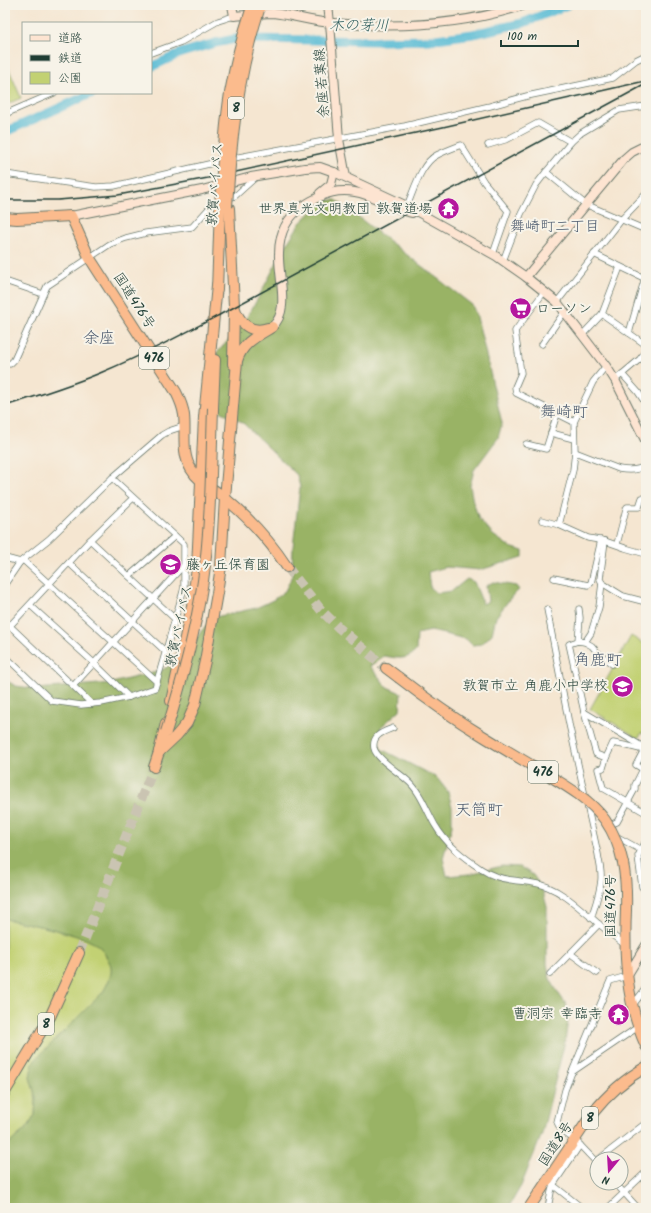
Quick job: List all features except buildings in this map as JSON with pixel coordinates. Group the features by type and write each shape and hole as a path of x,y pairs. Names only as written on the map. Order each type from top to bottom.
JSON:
{"highway":[{"name":"敦賀バイパス","path":"154,767 186,667 203,580 210,491 215,368 226,207 222,169 230,94 237,48 253,7"},
{"name":"敦賀バイパス","path":"215,368 217,285 228,190 231,144 253,7"},
{"path":"226,207 234,306 232,409"},
{"path":"5,218 23,219 71,216"},
{"name":"国道476号","path":"71,216 89,257 176,392 183,408 186,457 192,470 200,480 224,498 265,536 287,567"},
{"path":"165,731 192,606 197,568 204,417 217,285"},
{"path":"234,306 240,321 247,327 258,330 272,327"},
{"path":"159,752 183,729 191,716 199,691 218,593 223,534 224,498 236,368 239,355 246,344 272,327"},
{"name":"国道476号","path":"386,668 449,715 581,796 597,811 610,829 620,849 623,860 626,883 625,945 627,976 632,1006 646,1046"},
{"name":"8","path":"5,1092 50,1017 80,953"},
{"path":"575,1141 588,1109 600,1095 614,1082 638,1066 646,1063"},
{"name":"国道8号","path":"531,1205 550,1184 592,1114 604,1100 624,1082 646,1067"},
{"path":"575,1141 589,1129 609,1103 620,1093 646,1075"}],"street":[{"path":"232,5 234,16"},
{"name":"余座若葉線","path":"328,5 339,139 346,177"},
{"path":"152,53 181,42 218,21 234,16 272,13 331,27 425,25 454,22 485,16 525,5"},
{"path":"5,174 89,186 114,186 238,157 405,126 532,95 613,78 636,60 646,55"},
{"path":"5,114 52,94"},
{"path":"503,261 521,214 536,185 571,142 581,133 619,110 646,106"},
{"path":"488,145 508,139 538,123 571,142"},
{"path":"407,206 427,163 437,155 461,145 484,182 508,211 493,254"},
{"path":"526,277 624,158 646,145"},
{"path":"71,216 310,167 320,167 334,172 407,206 493,254 526,277 557,302 583,334 615,380 646,442"},
{"path":"272,327 279,318 282,305 279,254 282,232 297,212 330,185 334,172"},
{"path":"546,172 585,204 646,230"},
{"path":"5,363 10,364 14,360 47,286 110,244 146,233 192,227 213,204 235,196 256,177"},
{"path":"308,203 323,195 335,191 356,192 397,208 426,217"},
{"path":"557,302 622,219 646,194"},
{"path":"594,254 645,277 629,333"},
{"path":"583,334 602,314 620,267"},
{"path":"5,281 43,294"},
{"path":"544,292 515,331 521,373 515,388 516,393 574,422"},
{"path":"542,344 565,311"},
{"path":"602,314 646,345"},
{"path":"615,380 640,359 646,350"},
{"path":"640,359 646,362"},
{"path":"559,525 573,470 575,452 574,422 593,382 606,366"},
{"path":"622,374 638,392 646,404"},
{"path":"526,444 546,449 558,414"},
{"path":"5,584 21,561 49,539 112,478 162,435 184,426"},
{"path":"551,433 574,439"},
{"path":"575,452 619,469 627,470 642,468 646,465"},
{"path":"5,656 52,700 81,704 101,703 129,697 155,688 184,588 184,544 112,478"},
{"path":"5,631 90,540 133,498"},
{"path":"617,544 627,506 640,507 642,498"},
{"path":"542,520 559,525 588,538 603,540 646,554"},
{"path":"129,576 175,536"},
{"path":"90,540 175,619"},
{"path":"554,578 588,585 591,583 603,540"},
{"path":"585,642 591,633 599,607 602,583 600,579 603,540"},
{"path":"5,558 21,561 49,584 157,682"},
{"path":"68,563 166,652"},
{"path":"73,686 185,564"},
{"path":"602,583 623,596 646,602"},
{"path":"30,605 129,697"},
{"path":"547,609 569,724 600,865 600,889 591,918"},
{"path":"578,609 580,618 578,641"},
{"path":"10,626 92,704"},
{"path":"606,758 596,754 584,712 569,644 578,641 585,642 592,646 612,664"},
{"path":"584,712 645,748 644,750"},
{"path":"393,728 379,734 375,738 374,750 378,756 415,788 436,827 454,849 482,869 495,876 510,880 532,882 548,887 570,898 591,918 625,945"},
{"path":"644,750 613,743 603,768 598,770 603,788 646,813"},
{"path":"641,850 614,835 612,824 617,822 644,770 636,765 644,750"},
{"path":"646,841 638,856 642,887 646,890"},
{"path":"550,974 599,924"},
{"path":"589,1154 559,1128 557,1120 572,1072 610,981 627,976 646,945"},
{"path":"571,954 596,973"},
{"path":"632,1006 646,988"},
{"path":"572,1072 638,1025 646,1016"},
{"path":"610,1151 646,1123"},
{"path":"548,1208 551,1192 550,1184 575,1141"},
{"path":"608,1208 646,1172"},
{"path":"550,1184 582,1208"},
{"path":"624,1193 638,1208"}],"green space":[{"path":"5,60 21,98 5,105"},
{"path":"324,200 336,200 472,305 477,317 502,423 498,438 474,470 470,486 473,502 479,519 493,535 510,547 523,551 523,557 480,570 446,567 428,572 430,587 437,593 452,591 467,579 474,582 483,604 488,601 486,586 493,582 516,586 519,590 512,596 496,617 492,634 482,644 472,645 466,639 431,631 417,634 416,651 409,656 401,658 384,656 370,666 387,687 401,693 400,710 381,727 377,738 381,749 437,778 448,792 452,807 452,826 443,858 447,876 469,874 502,866 520,867 533,875 542,888 547,907 547,964 550,979 565,1003 569,1013 565,1041 542,1134 521,1186 508,1208 5,1208 5,1147 28,1127 35,1115 36,1098 30,1077 33,1062 103,992 109,979 111,966 101,948 92,942 69,933 5,919 5,680 16,686 37,689 112,683 160,671 178,661 193,644 202,630 215,617 256,608 273,600 285,591 292,576 293,547 300,487 297,475 242,422 220,411 209,399 214,356 242,325 300,223"},
{"name":"敦賀市立 角鹿小中学校","path":"631,636 646,645 646,735 642,733 638,738 590,709"},
{"path":"5,919 69,933 92,942 101,948 111,966 111,972 103,992 33,1062 30,1077 36,1098 35,1115 28,1127 5,1147"}],"waterway":[{"name":"木の芽川","path":"152,67 181,53 235,39 381,41 429,40 473,34 523,23 567,5"},
{"name":"木の芽川","path":"5,132 91,94"}],"tunnel":[{"path":"287,567 321,610 339,628 386,668"},
{"path":"79,953 154,767"}],"railway":[{"path":"5,200 58,200 118,195 208,178 645,81"},
{"path":"5,406 88,378 164,344 646,84"}],"place":[{"name":"世界真光文明教団 敦賀道場","path":"448,209"},
{"name":"ローソン","path":"520,309"},
{"name":"藤ヶ丘保育園","path":"170,565"},
{"name":"敦賀市立 角鹿小中学校","path":"623,686"},
{"name":"曹洞宗 幸臨寺","path":"618,1014"}],"district":[{"name":"舞崎町二丁目","path":"555,227"},
{"name":"余座","path":"99,338"},
{"name":"舞崎町","path":"564,412"},
{"name":"角鹿町","path":"598,660"},
{"name":"天筒町","path":"479,810"}]}
